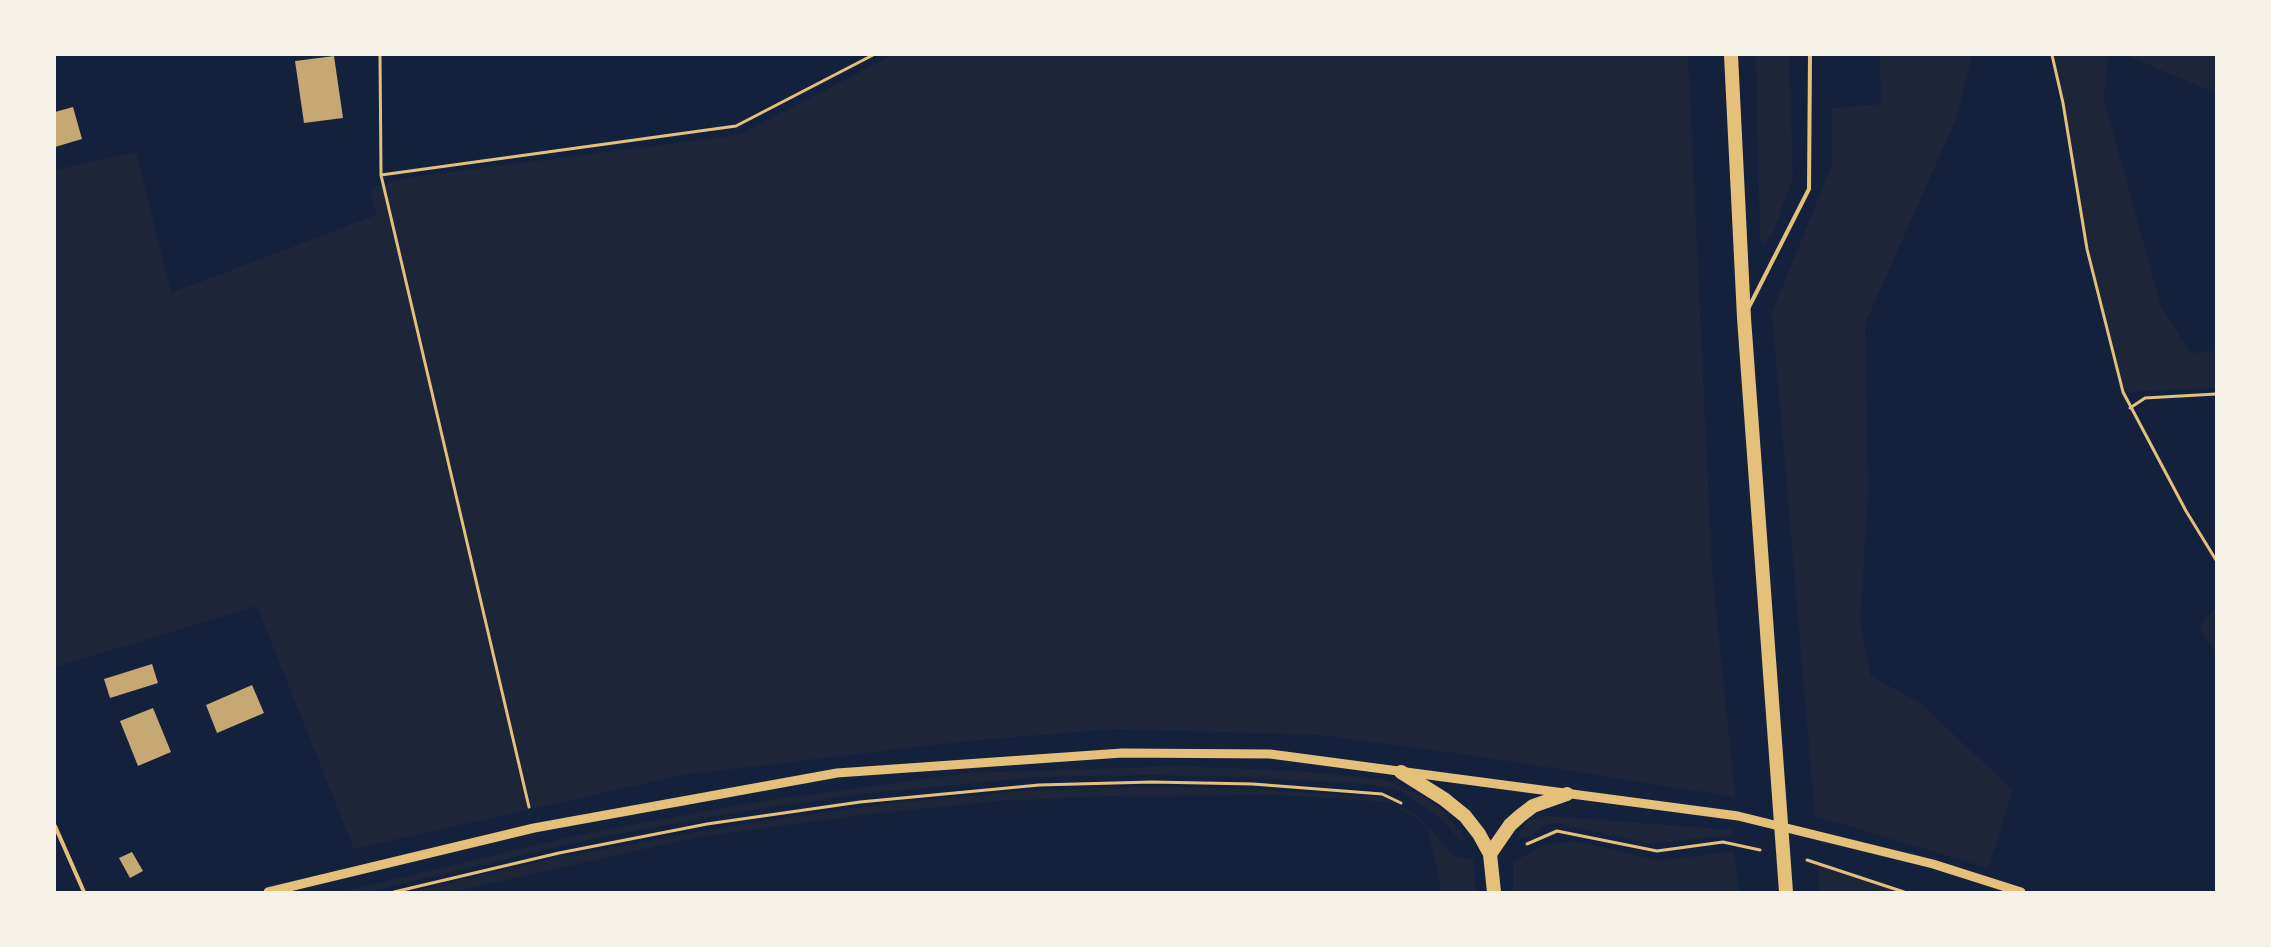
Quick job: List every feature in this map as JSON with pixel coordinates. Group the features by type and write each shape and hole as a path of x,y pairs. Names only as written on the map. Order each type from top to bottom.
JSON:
{"highway":[{"path":"1731,55 1744,318 1786,892"},
{"path":"1400,772 1444,799 1465,816 1479,834 1490,854 1494,892"},
{"path":"1490,854 1510,825 1520,816 1533,806 1567,794"}],"street":[{"path":"268,892 534,828 837,773 1122,753 1270,754 1738,816 1933,864 2021,892"}],"lane":[{"path":"1744,318 1810,189 1810,55"},
{"path":"55,826 84,892"}],"path":[{"path":"380,55 380,175 534,828"},
{"path":"380,175 736,126 873,55"},
{"path":"2052,55 2063,103 2087,249 2120,383 2130,408 2186,511 2216,560"},
{"path":"2130,408 2144,398 2216,394"},
{"path":"394,892 559,853 707,824 860,802 1038,784 1152,782 1253,784 1382,794 1408,807"},
{"path":"1490,854 1517,848 1557,832 1657,851 1723,842 1761,850"},
{"path":"1798,858 1817,862 1904,892"}],"shaded area":[{"path":"893,55 1688,55 1712,570 1735,797 1470,755 1319,735 1116,729 967,741 682,775 354,849 257,606 55,667 55,170 136,152 171,293 376,215 370,188 404,178 739,135"},
{"path":"1756,55 1789,55 1793,178 1772,235 1765,244 1760,239"},
{"path":"1879,55 1972,55 1956,119 1865,324 1868,493 1860,624 1871,676 1920,703 2013,790 1988,868 1815,816 1772,312 1832,165 1832,108 1882,104"},
{"path":"2052,55 2108,55 2104,100 2161,306 2190,353 2216,351 2216,388 2123,392 2087,249 2063,103"},
{"path":"2125,55 2216,55 2216,93"},
{"path":"2216,608 2216,654 2201,630 2205,618"},
{"path":"1179,766 1296,771 1382,779 1418,793 1443,810 1467,841 1460,841 1441,818 1400,790 1364,784 1237,777 1154,775 1038,777 861,794 751,810 595,838 368,892 341,892 578,835 749,803 967,773"},
{"path":"1156,786 1384,797 1415,814 1427,826 1391,802 1277,795 1111,796 998,801 861,815 698,837 452,892 410,892 558,857 747,823 892,803 1021,791"},
{"path":"1541,816 1733,830 1731,836 1648,843 1556,823 1545,825 1533,835 1515,840 1527,821"},
{"path":"1427,826 1455,857 1473,859 1476,892 1442,892"},
{"path":"1574,841 1661,861 1734,851 1739,892 1513,892 1513,862 1544,845"},
{"path":"1817,862 1904,892 1820,892"}],"building":[{"path":"334,56 343,118 304,123 295,61"},
{"path":"73,107 82,139 55,147 55,112"},
{"path":"152,664 158,683 110,698 104,679"},
{"path":"252,685 264,713 217,733 206,705"},
{"path":"153,708 171,752 138,766 120,721"},
{"path":"132,852 143,871 130,878 119,858"}]}
